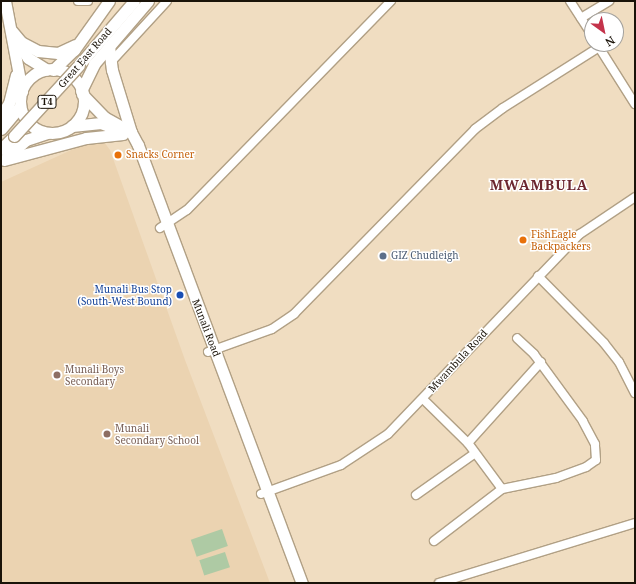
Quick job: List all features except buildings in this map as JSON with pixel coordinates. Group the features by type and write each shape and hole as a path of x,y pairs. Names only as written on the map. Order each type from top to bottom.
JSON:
{"main road":[{"path":"5,1 22,91 20,106 30,124 49,133"},
{"name":"Great East Road","path":"50,70 68,56 109,1"},
{"name":"Great East Road","path":"77,64 127,1"},
{"name":"Great East Road","path":"1,141 77,64 134,1"},
{"name":"Great East Road","path":"82,92 88,72 148,1"},
{"path":"12,33 29,48 48,53 67,50 82,38"},
{"path":"12,33 28,58 50,70 73,78 82,92 104,117 129,134"},
{"name":"Munali Road","path":"109,46 110,63 132,148 164,226 265,493 302,583"},
{"path":"1,115 9,103 17,70"},
{"path":"22,91 34,75 50,70"},
{"path":"72,126 80,115 82,92"},
{"name":"Great East Road","path":"1,149 20,106"},
{"path":"3,162 26,140 49,133 57,133 72,126 101,123 129,134"},
{"path":"3,162 86,138 129,134"},
{"name":"Munali Road","path":"265,493 295,583"}],"street":[{"path":"78,1 88,1"},
{"path":"110,63 167,1"},
{"path":"164,226 187,210 391,1"},
{"path":"570,1 584,23"},
{"path":"581,18 608,1"},
{"path":"211,351 272,329 294,314 475,129 503,108 587,52"},
{"path":"602,52 635,104"},
{"name":"Mwambula Road","path":"265,493 321,473 355,457 388,434 423,399 538,276 580,234 635,197"},
{"path":"538,276 604,343 619,362 635,393"},
{"path":"434,541 502,489 556,478 586,467 596,460 595,444 584,421 541,362 517,338"},
{"path":"468,443 541,362"},
{"path":"423,399 468,443 474,454 502,489"},
{"path":"416,495 474,454"},
{"path":"439,583 635,523"}],"shaded area":[{"name":"Munali Secondary School","path":"89,142 104,142 110,150 185,360 270,583 1,583 1,182"}],"green space":[{"path":"222,529 228,546 197,557 191,540"},
{"path":"225,552 230,567 204,576 199,560"}],"place":[{"name":"Snacks Corner","path":"118,155"},
{"name":"FishEagle Backpackers","path":"523,240"},
{"name":"GIZ Chudleigh","path":"383,256"},
{"name":"Munali Bus Stop (South-West Bound)","path":"180,295"},
{"name":"Munali Boys Secondary","path":"57,375"},
{"name":"Munali Secondary School","path":"107,434"}],"district":[{"name":"MWAMBULA","path":"539,185"}]}
